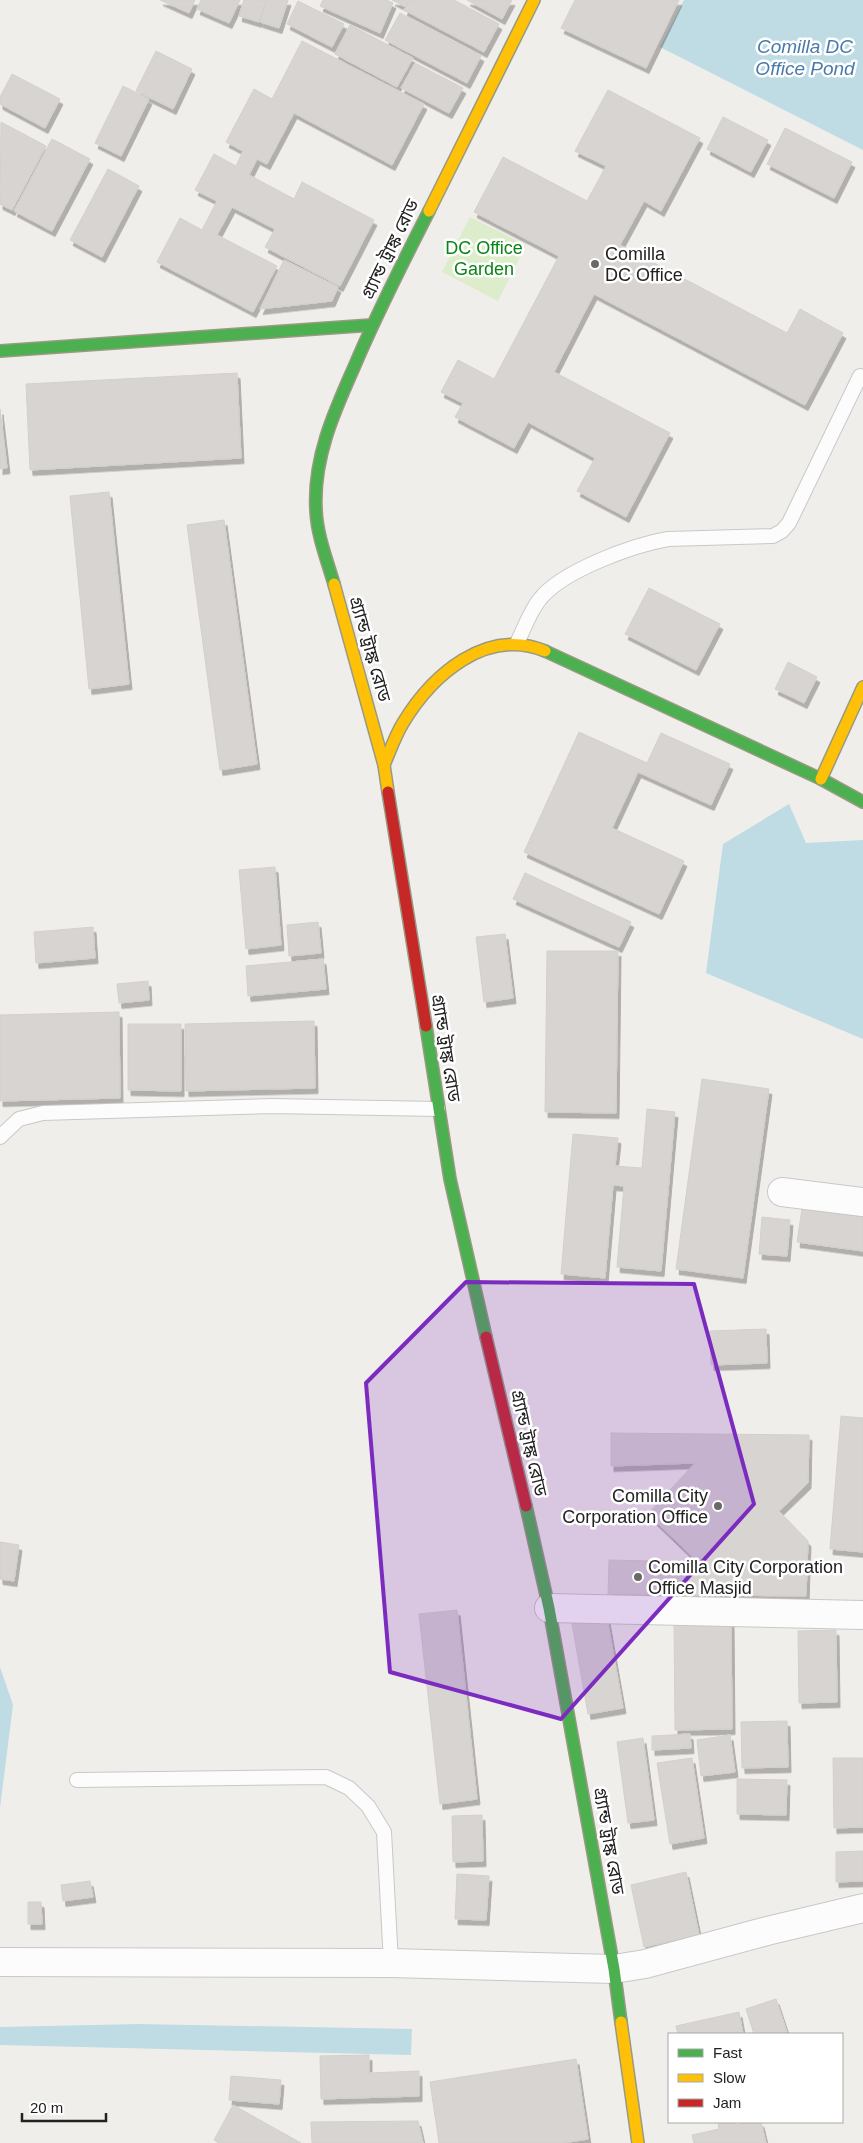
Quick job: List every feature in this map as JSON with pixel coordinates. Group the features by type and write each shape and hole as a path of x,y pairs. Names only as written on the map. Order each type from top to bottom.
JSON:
{"main road":[{"name":"গ্র্যান্ড ট্রাঙ্ক রোড","path":"534,0 372,325 326,433 321,451 316,511 321,539 384,765 450,1179 549,1608 614,1968 638,2143"},
{"path":"0,351 372,325"},
{"path":"384,765 402,723 428,689 458,663 484,648 517,644 542,650 821,779 863,802"},
{"path":"821,779 863,687"}],"street":[{"path":"782,1192 863,1202"},
{"path":"549,1608 863,1615"},
{"path":"0,1962 391,1963 614,1968 645,1964 767,1931 863,1908"}],"lane":[{"path":"517,644 539,599 557,582 620,552 651,542 668,539 773,536 782,531 789,523 860,376"},
{"path":"0,1137 19,1119 52,1112 272,1106 438,1109"},
{"path":"77,1780 326,1777 349,1788 368,1806 384,1832 391,1963"}],"highlighted area":[{"path":"466,1282 694,1284 754,1504 561,1719 390,1672 366,1383"}],"green space":[{"name":"DC Office Garden","path":"470,217 526,245 498,301 442,272"}],"water":[{"name":"Comilla DC Office Pond","path":"684,0 863,0 863,150 660,47"},
{"path":"789,804 806,843 863,840 863,1039 706,973 723,844"},
{"path":"0,1667 13,1705 0,1808"},
{"path":"139,2024 412,2029 411,2055 0,2045 0,2027"}],"building":[{"path":"160,0 195,0 189,13"},
{"path":"201,0 240,0 229,23 197,9"},
{"path":"244,0 266,0 259,22 239,16"},
{"path":"267,0 288,0 279,28 260,22"},
{"path":"323,0 386,0 393,3 380,33 320,6"},
{"path":"392,0 409,0 406,7"},
{"path":"410,0 454,0 499,24 484,52 404,10"},
{"path":"467,0 512,0 502,19"},
{"path":"575,0 679,0 646,68 561,28"},
{"path":"298,1 344,24 332,47 287,24"},
{"path":"400,13 481,56 467,83 385,40"},
{"path":"350,25 413,58 397,87 335,54"},
{"path":"302,41 424,104 392,165 294,113 267,164 257,159 249,175 294,199 302,182 374,220 340,286 265,247 275,229 232,207 217,235 277,266 253,312 157,262 180,218 202,230 217,201 195,190 214,154 236,166 243,151 226,142 254,89 272,99"},
{"path":"156,51 192,69 173,109 136,91"},
{"path":"415,63 463,88 449,113 401,88"},
{"path":"12,74 60,99 45,128 0,104 0,97"},
{"path":"123,86 149,99 121,156 95,143"},
{"path":"608,90 700,138 661,211 644,201 620,245 787,333 800,309 843,333 805,405 594,294 554,372 670,433 626,517 577,491 595,458 528,422 514,448 455,417 463,403 441,392 458,360 494,379 559,256 474,212 503,157 587,201 606,166 575,151"},
{"path":"723,117 768,140 751,172 707,149"},
{"path":"1,122 46,146 12,210 0,204"},
{"path":"785,128 852,162 834,198 767,164"},
{"path":"52,139 90,159 52,231 14,211"},
{"path":"108,169 139,186 102,257 70,240"},
{"path":"284,260 338,287 332,301 260,309"},
{"path":"237,373 241,458 30,470 26,384"},
{"path":"0,409 7,468 0,469"},
{"path":"109,492 129,684 89,689 70,496"},
{"path":"224,520 257,764 220,770 187,525"},
{"path":"649,588 720,624 696,670 625,634"},
{"path":"788,662 817,677 804,703 775,689"},
{"path":"579,732 647,763 661,733 730,764 711,805 638,772 612,828 684,861 659,914 524,852"},
{"path":"275,867 281,945 246,949 239,870"},
{"path":"525,873 631,922 619,947 513,899"},
{"path":"318,922 321,953 289,956 287,925"},
{"path":"93,927 95,958 36,963 34,932"},
{"path":"505,934 513,998 484,1002 476,937"},
{"path":"547,951 618,951 616,1113 545,1112"},
{"path":"323,959 326,989 248,996 246,966"},
{"path":"148,981 149,1000 119,1003 117,984"},
{"path":"119,1012 120,1098 0,1101 0,1015"},
{"path":"314,1021 315,1088 186,1091 185,1024"},
{"path":"128,1024 181,1024 181,1091 128,1090"},
{"path":"702,1079 769,1089 743,1278 676,1269"},
{"path":"647,1109 675,1112 661,1271 617,1267 624,1186 613,1185 605,1278 561,1274 573,1134 618,1138 615,1166 642,1168"},
{"path":"802,1209 863,1217 863,1251 797,1242"},
{"path":"762,1217 790,1220 787,1256 759,1254"},
{"path":"766,1329 767,1363 711,1365 710,1331"},
{"path":"841,1416 863,1418 863,1552 830,1549"},
{"path":"611,1433 809,1435 808,1483 779,1511 808,1541 806,1596 608,1594 609,1560 698,1562 648,1514 695,1463 611,1466"},
{"path":"0,1542 19,1545 14,1581 0,1579"},
{"path":"457,1610 477,1799 440,1804 419,1614"},
{"path":"607,1618 623,1708 588,1714 572,1624"},
{"path":"731,1621 732,1729 675,1730 674,1622"},
{"path":"836,1630 837,1702 799,1703 798,1631"},
{"path":"787,1721 788,1767 742,1768 741,1722"},
{"path":"690,1734 691,1748 652,1750 652,1736"},
{"path":"730,1735 735,1772 701,1776 697,1740"},
{"path":"643,1738 654,1820 628,1823 617,1742"},
{"path":"692,1758 704,1838 670,1844 657,1763"},
{"path":"833,1758 863,1758 863,1827 834,1828"},
{"path":"737,1779 787,1780 786,1815 737,1814"},
{"path":"482,1815 483,1861 453,1862 452,1816"},
{"path":"863,1851 863,1881 836,1882 836,1852"},
{"path":"686,1872 699,1935 644,1947 631,1885"},
{"path":"457,1874 489,1876 486,1920 455,1919"},
{"path":"90,1881 93,1897 63,1901 61,1885"},
{"path":"28,1902 41,1902 42,1924 28,1924"},
{"path":"776,1999 787,2032 754,2033 746,2009"},
{"path":"739,2012 743,2033 678,2033 676,2026"},
{"path":"369,2055 369,2073 419,2071 419,2096 321,2099 320,2056"},
{"path":"576,2059 588,2139 563,2143 439,2143 430,2082"},
{"path":"231,2076 281,2080 279,2104 229,2100"},
{"path":"233,2105 301,2143 219,2143 214,2140"},
{"path":"418,2121 423,2143 312,2143 311,2122"},
{"path":"718,2123 735,2123 735,2125 761,2123 766,2143 694,2143 692,2135 719,2129"}],"traffic: fast":[{"path":"334,584 318,529 316,510 316,491 321,454 326,436 363,346 429,211"},
{"path":"0,351 372,325"},
{"path":"545,651 821,779 863,802"},
{"path":"426,1026 450,1179 486,1337"},
{"path":"526,1506 549,1608 614,1969 621,2022"}],"traffic: slow":[{"path":"429,211 534,0"},
{"path":"334,584 384,765 388,792"},
{"path":"384,765 400,728 415,705 429,688 463,660 482,651 502,645 523,645 545,651"},
{"path":"821,779 863,687"},
{"path":"621,2022 638,2143"}],"traffic: jam":[{"path":"388,792 426,1026"},
{"path":"486,1337 526,1506"}],"place":[{"name":"Comilla DC Office","path":"595,264"},
{"name":"Comilla City Corporation Office","path":"718,1506"},
{"name":"Comilla City Corporation Office Masjid","path":"638,1577"}]}
